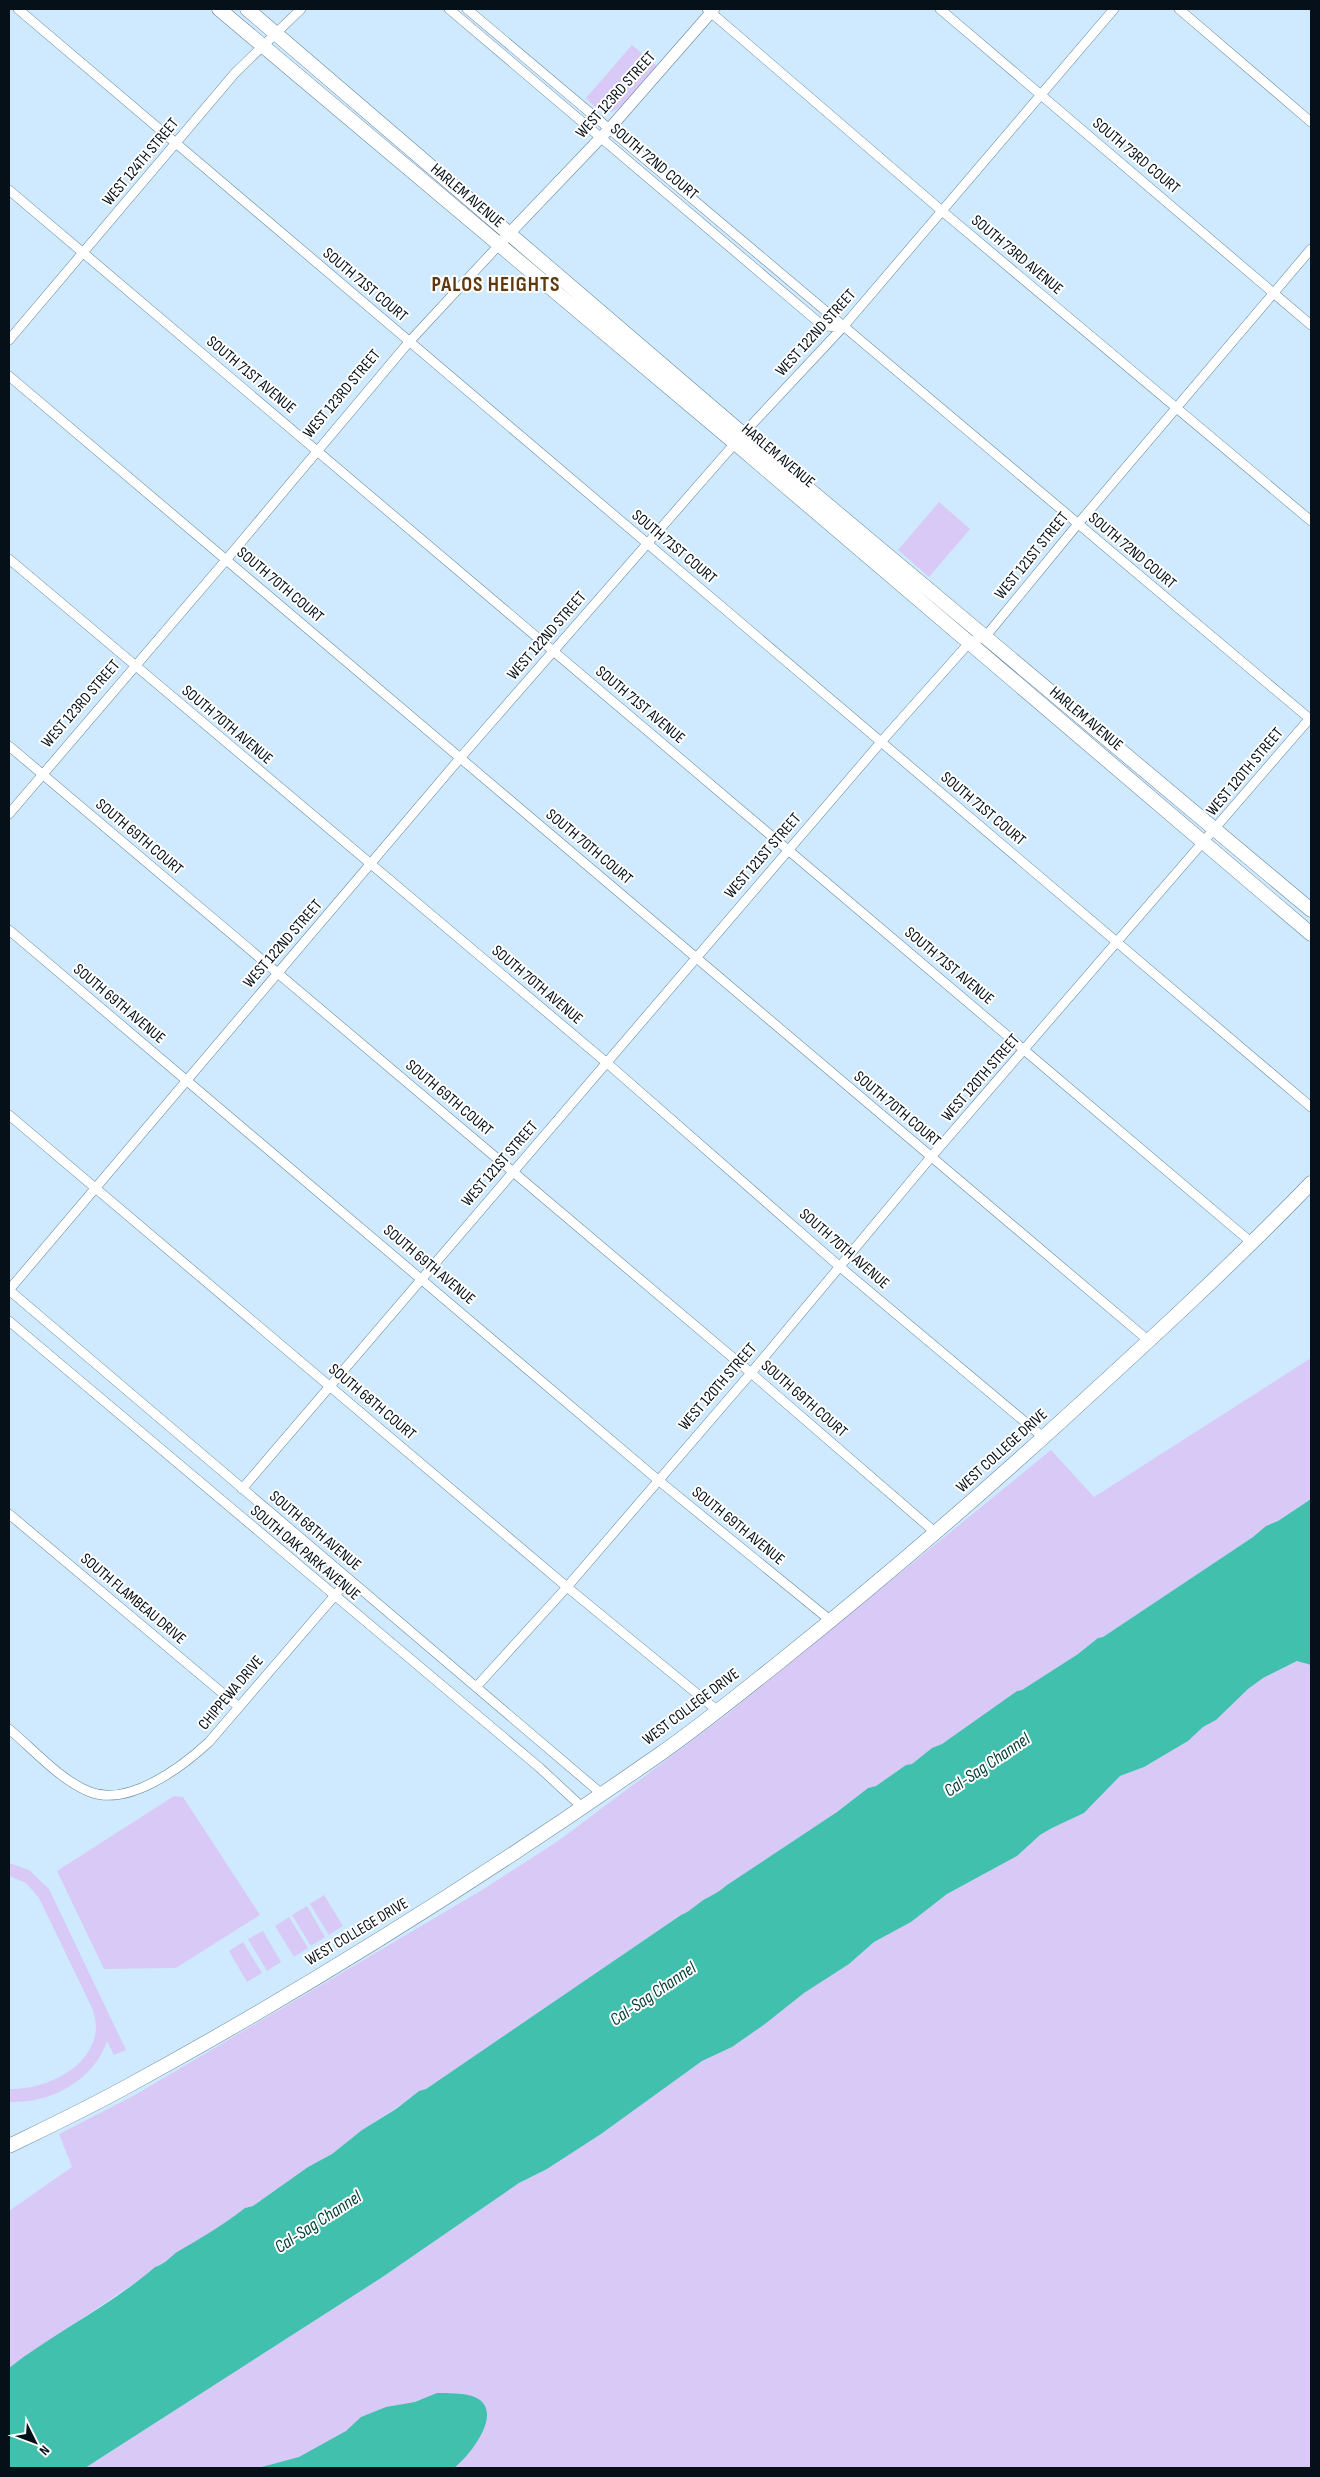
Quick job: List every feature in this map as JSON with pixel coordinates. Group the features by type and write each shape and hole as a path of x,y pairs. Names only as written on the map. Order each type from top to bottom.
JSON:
{"main road":[{"name":"HARLEM AVENUE","path":"219,9 498,246 986,636 1311,910"},
{"name":"HARLEM AVENUE","path":"247,9 508,235 969,643 1311,934"},
{"name":"WEST COLLEGE DRIVE","path":"9,2146 123,2089 244,2021 415,1918 583,1808 718,1711 831,1621 936,1533 1044,1437 1252,1243 1311,1182"}],"street":[{"name":"SOUTH 71ST COURT","path":"18,9 175,145 1311,1107"},
{"name":"WEST 124TH STREET","path":"9,340 262,45 301,9"},
{"name":"SOUTH 72ND COURT","path":"449,9 823,326 843,327"},
{"name":"SOUTH 72ND COURT","path":"467,9 1077,525 1310,718"},
{"name":"SOUTH 73RD COURT","path":"940,9 1311,325"},
{"name":"WEST 122ND STREET","path":"9,1290 277,972 371,866 553,651 739,439 843,327 1114,9"},
{"path":"1179,9 1311,122"},
{"name":"WEST 123RD STREET","path":"9,814 409,342 610,128 711,10"},
{"name":"SOUTH 73RD AVENUE","path":"711,10 942,211 1311,521"},
{"path":"526,74 534,65"},
{"name":"SOUTH 71ST AVENUE","path":"9,190 1252,1243"},
{"name":"WEST 121ST STREET","path":"242,1489 881,742 969,643 986,636 1077,525 1311,249"},
{"name":"SOUTH 70TH COURT","path":"9,376 1149,1341"},
{"name":"SOUTH 70TH AVENUE","path":"9,559 606,1063 839,1266 1044,1437"},
{"name":"WEST 120TH STREET","path":"477,1686 567,1587 751,1373 931,1157 1026,1050 1203,841 1216,830 1310,718"},
{"name":"SOUTH 69TH COURT","path":"9,746 751,1373 936,1533"},
{"name":"SOUTH 69TH AVENUE","path":"9,930 658,1480 831,1621"},
{"name":"SOUTH 68TH COURT","path":"9,1115 567,1587 718,1711"},
{"name":"SOUTH 68TH AVENUE","path":"9,1290 477,1686 602,1795"},
{"name":"SOUTH OAK PARK AVENUE","path":"9,1321 333,1597 540,1768 583,1808"},
{"name":"SOUTH FLAMBEAU DRIVE","path":"9,1514 238,1707"},
{"name":"CHIPPEWA DRIVE","path":"9,1729 70,1781 92,1792 112,1795 139,1789 186,1763 209,1742 349,1579"}],"shaded area":[{"path":"632,45 657,66 626,102 611,112 602,111 586,98"},
{"path":"939,502 970,529 929,577 898,550"},
{"path":"1311,1358 1311,1499 1278,1521 1266,1526 1253,1537 1103,1637 1098,1638 1078,1654 1022,1690 1017,1691 942,1744 932,1748 912,1764 906,1765 876,1786 868,1788 837,1812 681,1915 426,2089 419,2091 362,2130 332,2154 308,2167 253,2206 245,2208 199,2242 178,2252 163,2265 155,2267 142,2278 9,2368 9,2211 72,2167 59,2134 135,2095 482,1890 558,1841 725,1716 1051,1450 1094,1497"},
{"path":"1298,1661 1311,1665 1311,2468 85,2468 381,2278 519,2183 547,2169 601,2134 702,2061 732,2047 804,1993 849,1964 874,1942 911,1922 947,1894 1017,1856 1040,1835 1084,1813 1120,1776 1144,1767 1188,1741 1203,1727 1216,1720 1248,1689 1263,1678"},
{"path":"174,1796 183,1797 260,1915 176,1968 104,1969 57,1871"},
{"path":"9,1863 29,1870 49,1889 126,2050 114,2055 107,2041 101,2055 92,2068 81,2078 54,2094 24,2102 9,2102 9,2089 42,2084 59,2077 73,2068 85,2056 93,2042 96,2026 92,2008 39,1898 26,1883 9,1876"},
{"path":"324,1895 343,1926 329,1935 310,1904"},
{"path":"307,1906 325,1937 311,1946 292,1915"},
{"path":"289,1917 308,1948 294,1957 275,1926"},
{"path":"263,1931 281,1962 267,1971 248,1939"},
{"path":"243,1942 262,1973 247,1982 229,1951"}],"water":[{"name":"Cal-Sag Channel","path":"1311,1499 1311,1665 1297,1661 1263,1678 1248,1689 1216,1720 1203,1727 1188,1741 1144,1767 1120,1776 1084,1813 1040,1835 1017,1856 947,1894 911,1922 874,1942 849,1964 804,1993 732,2047 702,2061 601,2134 547,2169 519,2183 381,2278 85,2468 9,2468 9,2368 120,2294 177,2252 211,2232 245,2208 253,2206 308,2167 332,2154 362,2130 396,2109 419,2091 426,2089 681,1915 837,1812 868,1788 876,1786 906,1765 912,1764 932,1748 942,1744 1017,1691 1022,1690 1078,1654 1098,1638 1103,1637 1253,1537 1266,1526 1278,1521"},
{"path":"437,2393 472,2396 482,2402 487,2411 486,2421 476,2443 454,2468 258,2468 299,2457 346,2431 361,2417 386,2407 415,2402"}],"district":[{"name":"PALOS HEIGHTS","path":"496,284"}]}
